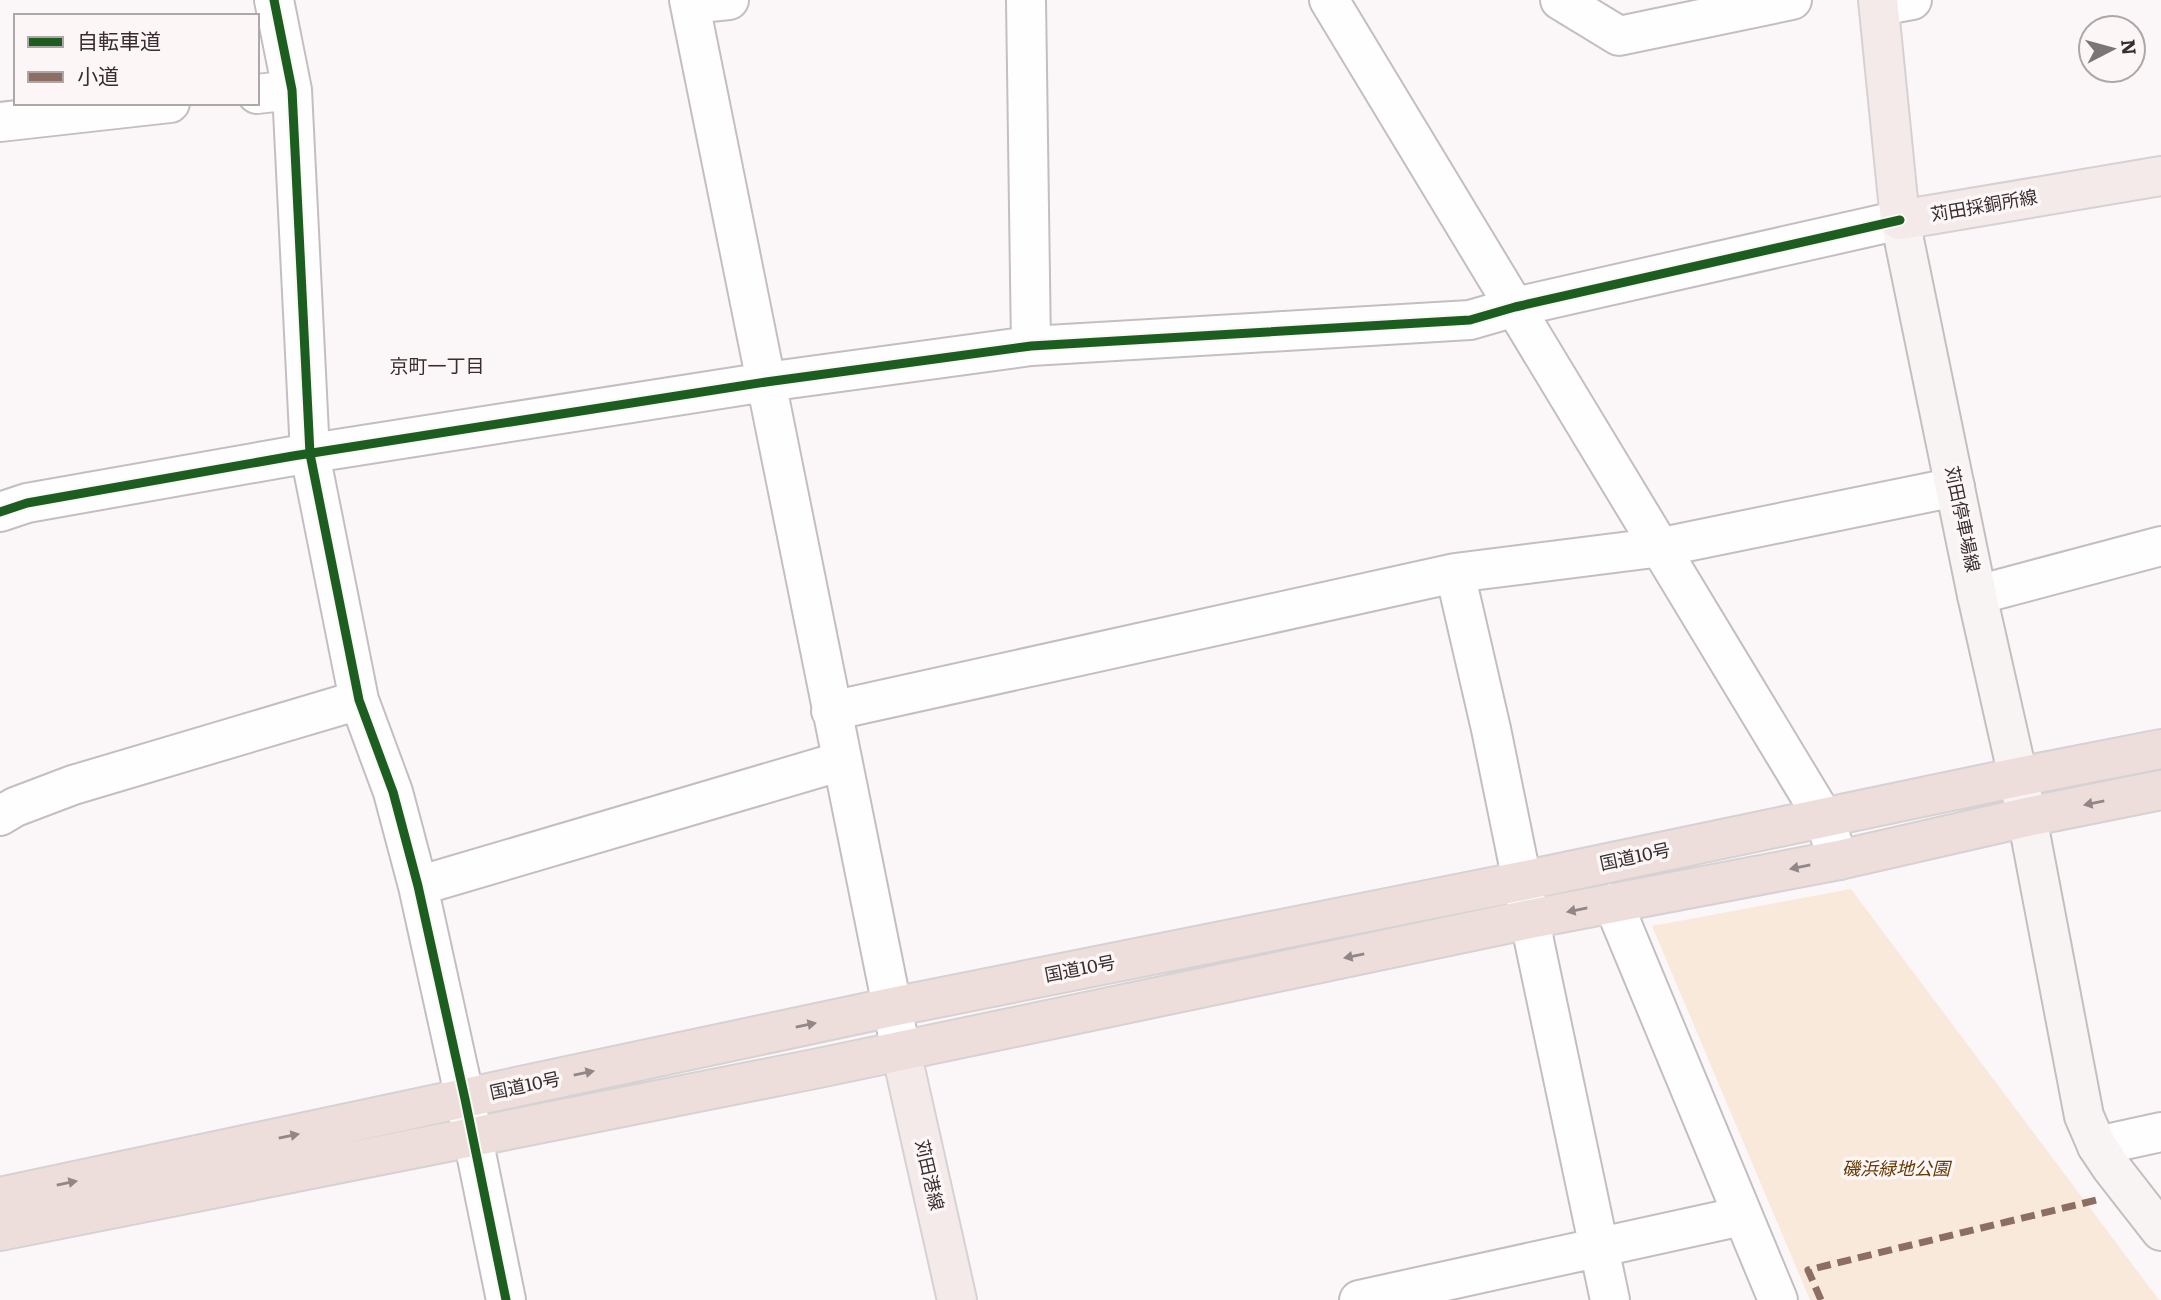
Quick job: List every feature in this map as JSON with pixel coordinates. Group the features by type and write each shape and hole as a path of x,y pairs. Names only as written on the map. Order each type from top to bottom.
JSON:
{"highway":[{"name":"国道10号","path":"0,1197 892,1007 2161,749"},
{"path":"0,1231 901,1051 1530,919 1839,860 2161,790"}],"main road":[{"path":"1890,2 1900,220"},
{"name":"苅田採銅所線","path":"1900,220 2161,176"},
{"name":"苅田停車場線","path":"1900,220 1977,595 2027,817 2084,1116 2097,1146 2161,1231"},
{"name":"苅田港線","path":"901,1051 957,1300"}],"street":[{"path":"274,0 275,92 310,454 359,700 393,792 418,886 506,1300"},
{"path":"729,0 690,2 901,1051"},
{"path":"1026,0 1031,346"},
{"path":"1329,0 1823,817 1839,860"},
{"path":"1560,0 1619,36 1793,0"},
{"path":"0,121 151,105"},
{"path":"0,512 27,503 310,454 766,382 1031,346 1470,320 1514,307 1900,220"},
{"path":"831,711 1455,573 1662,547 1955,487"},
{"path":"1977,595 2161,546"},
{"path":"1455,573 1491,730 1610,1300"},
{"path":"0,816 15,807 73,785 359,700"},
{"path":"418,886 842,761"},
{"path":"1613,903 1778,1300"},
{"path":"2097,1146 2161,1132"},
{"path":"1359,1300 1742,1216"}],"green space":[{"name":"磯浜緑地公園","path":"1851,889 2159,1300 1810,1300 1652,926"}],"marked path":[{"path":"1821,1300 1808,1270 2101,1199"}],"cycle path":[{"path":"274,0 292,90 310,454 359,700 393,792 418,886 506,1300"},
{"path":"0,512 27,503 293,456 766,382 1031,346 1470,320 1515,307 1900,220"}],"district":[{"name":"京町一丁目","path":"437,366"}]}
